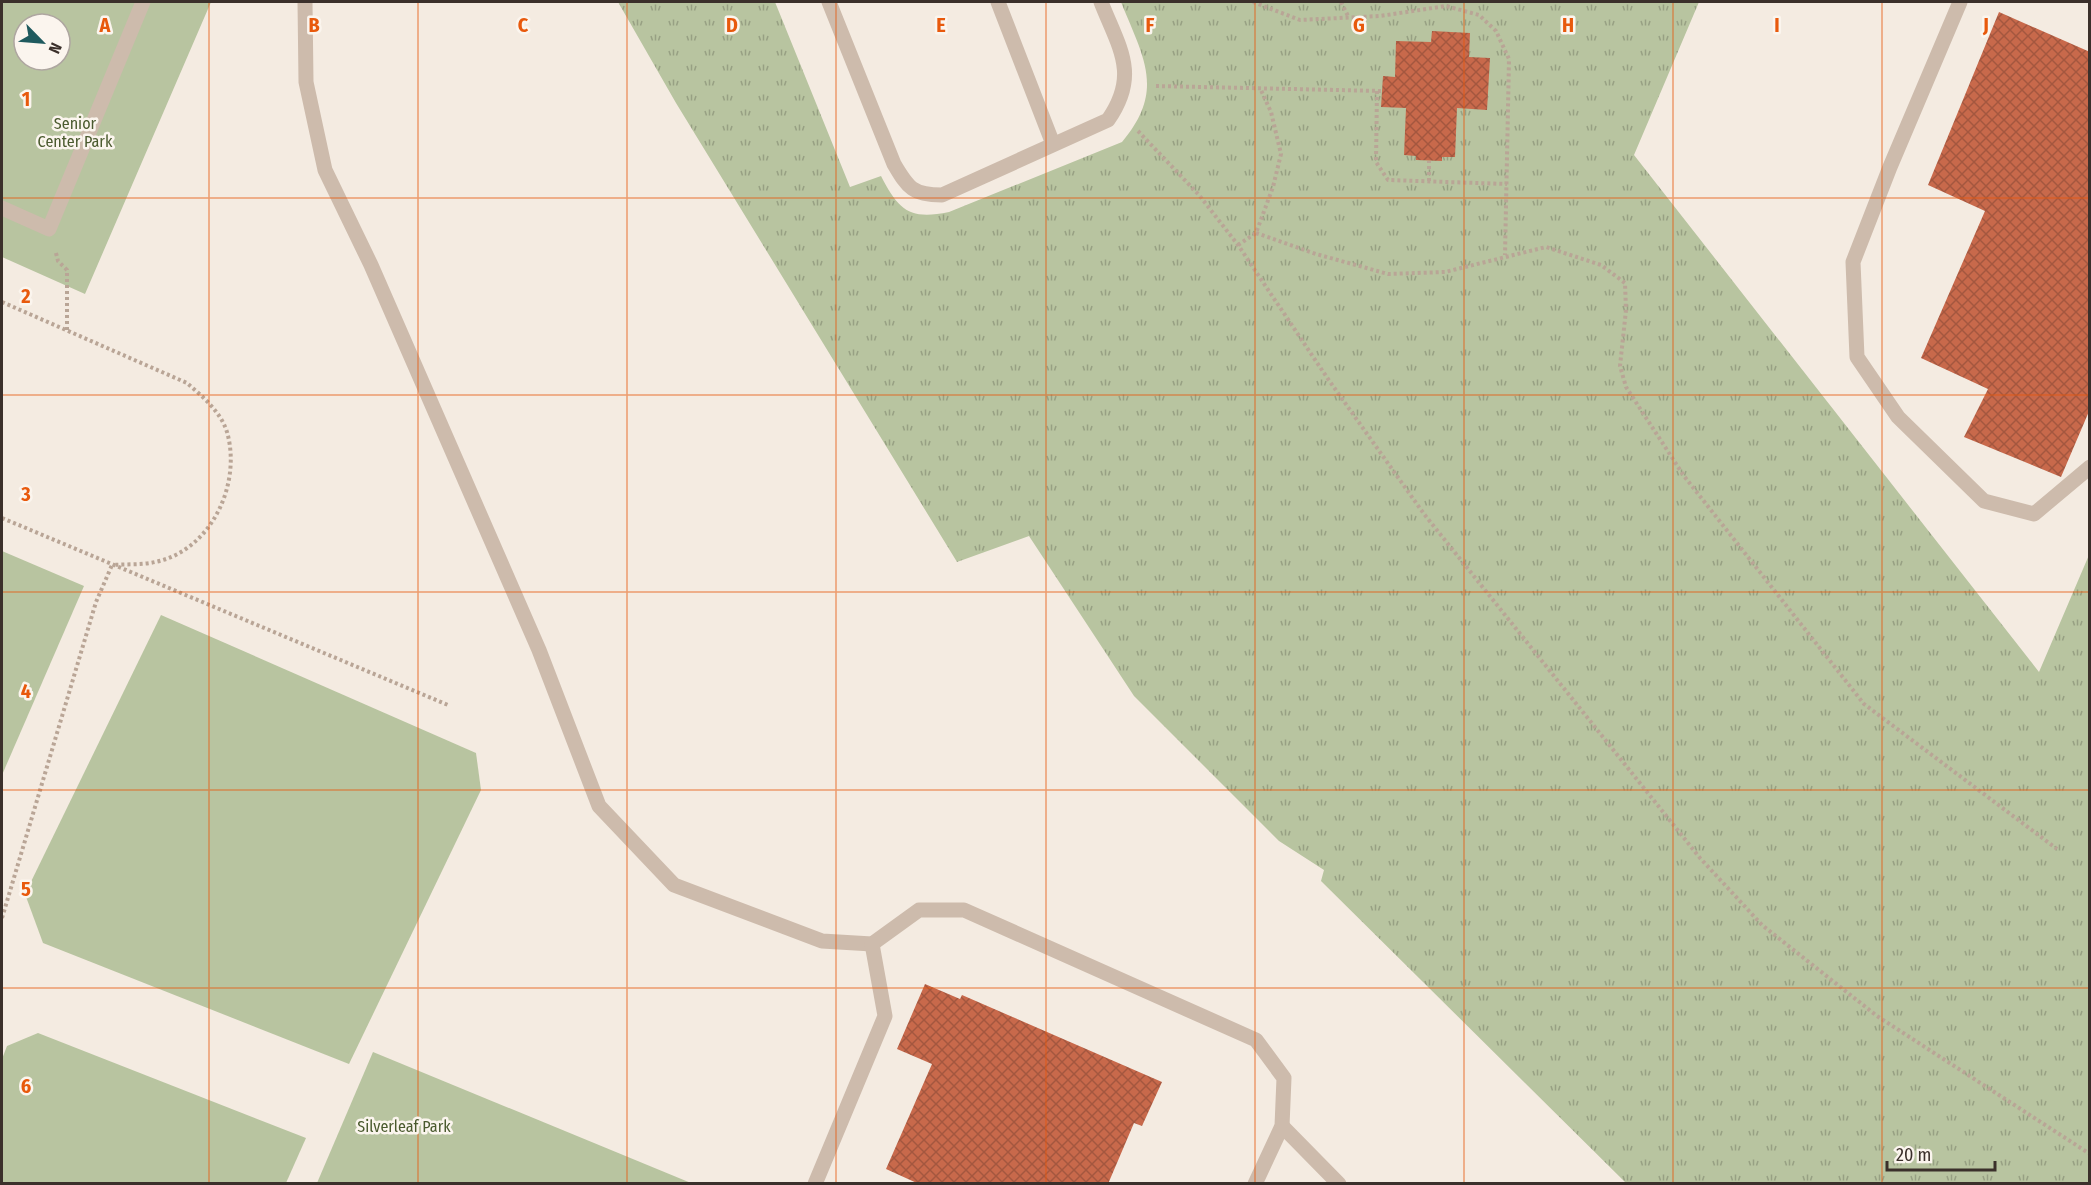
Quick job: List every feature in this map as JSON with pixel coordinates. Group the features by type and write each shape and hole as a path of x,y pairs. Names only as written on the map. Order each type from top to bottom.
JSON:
{"lane":[{"path":"2,208 49,229 143,2"},
{"path":"305,2 306,82 324,170 371,265 529,628 599,806 674,885 822,941 872,944 919,910 964,910 1256,1040 1284,1078 1282,1126 1255,1184"},
{"path":"829,2 894,164 908,186 924,195 942,195 1108,120 1126,84 1123,59 1101,2"},
{"path":"998,2 1053,144"},
{"path":"1960,2 1890,166 1853,262 1857,357 1898,417 1984,501 2034,514 2090,467"},
{"path":"815,1184 885,1016 872,944"},
{"path":"1282,1126 1339,1184"}],"path":[{"path":"1253,2 1300,20 1380,16 1446,6 1479,15 1496,31 1509,59 1505,255"},
{"path":"1341,2 1348,16"},
{"path":"1156,86 1380,91 1376,162 1388,180 1507,184"},
{"path":"1238,245 1256,233 1281,154 1271,112 1260,88"},
{"path":"1138,131 1198,195 1238,245 1424,514 1700,858 1762,925 1877,1016 2090,1154"},
{"path":"1429,160 1429,182"},
{"path":"49,229 58,261 67,270 67,330"},
{"path":"1256,233 1316,254 1388,274 1445,272 1505,255 1546,247 1601,265 1625,283 1626,310 1620,366 1626,387 1683,476 1768,579 1864,704 2057,849"},
{"path":"2,302 187,382 211,405 227,431 232,468 226,500 205,531 180,551 155,562 112,565"},
{"path":"2,518 448,705"},
{"path":"2,918 96,603 112,565"}],"green space":[{"name":"Senior Center Park","path":"2,2 211,2 85,294 2,257"},
{"path":"618,2 775,2 850,187 881,176 900,205 907,210 924,215 949,212 1122,142 1144,106 1147,89 1143,57 1121,2 1699,2 1634,155 2039,672 2089,555 2089,1183 1626,1183 1321,881 1324,870 1279,841 1134,696 1029,536 957,562 676,103"},
{"path":"2,551 84,586 2,775"},
{"path":"161,615 476,753 481,790 349,1064 43,943 25,894"},
{"path":"38,1033 306,1138 286,1183 2,1183 2,1059 7,1046"},
{"name":"Silverleaf Park","path":"373,1052 691,1183 317,1183"}],"building":[{"path":"1999,12 2090,52 2090,409 2061,477 1964,437 1988,389 1921,358 1985,211 1928,185"},
{"path":"1432,31 1470,33 1469,57 1490,58 1487,110 1457,108 1455,157 1442,157 1442,161 1416,160 1416,156 1404,155 1406,108 1381,107 1383,76 1395,77 1396,41 1431,42"},
{"path":"925,984 960,999 962,995 1162,1082 1142,1126 1134,1123 1108,1184 919,1184 886,1169 932,1064 897,1049"}]}
